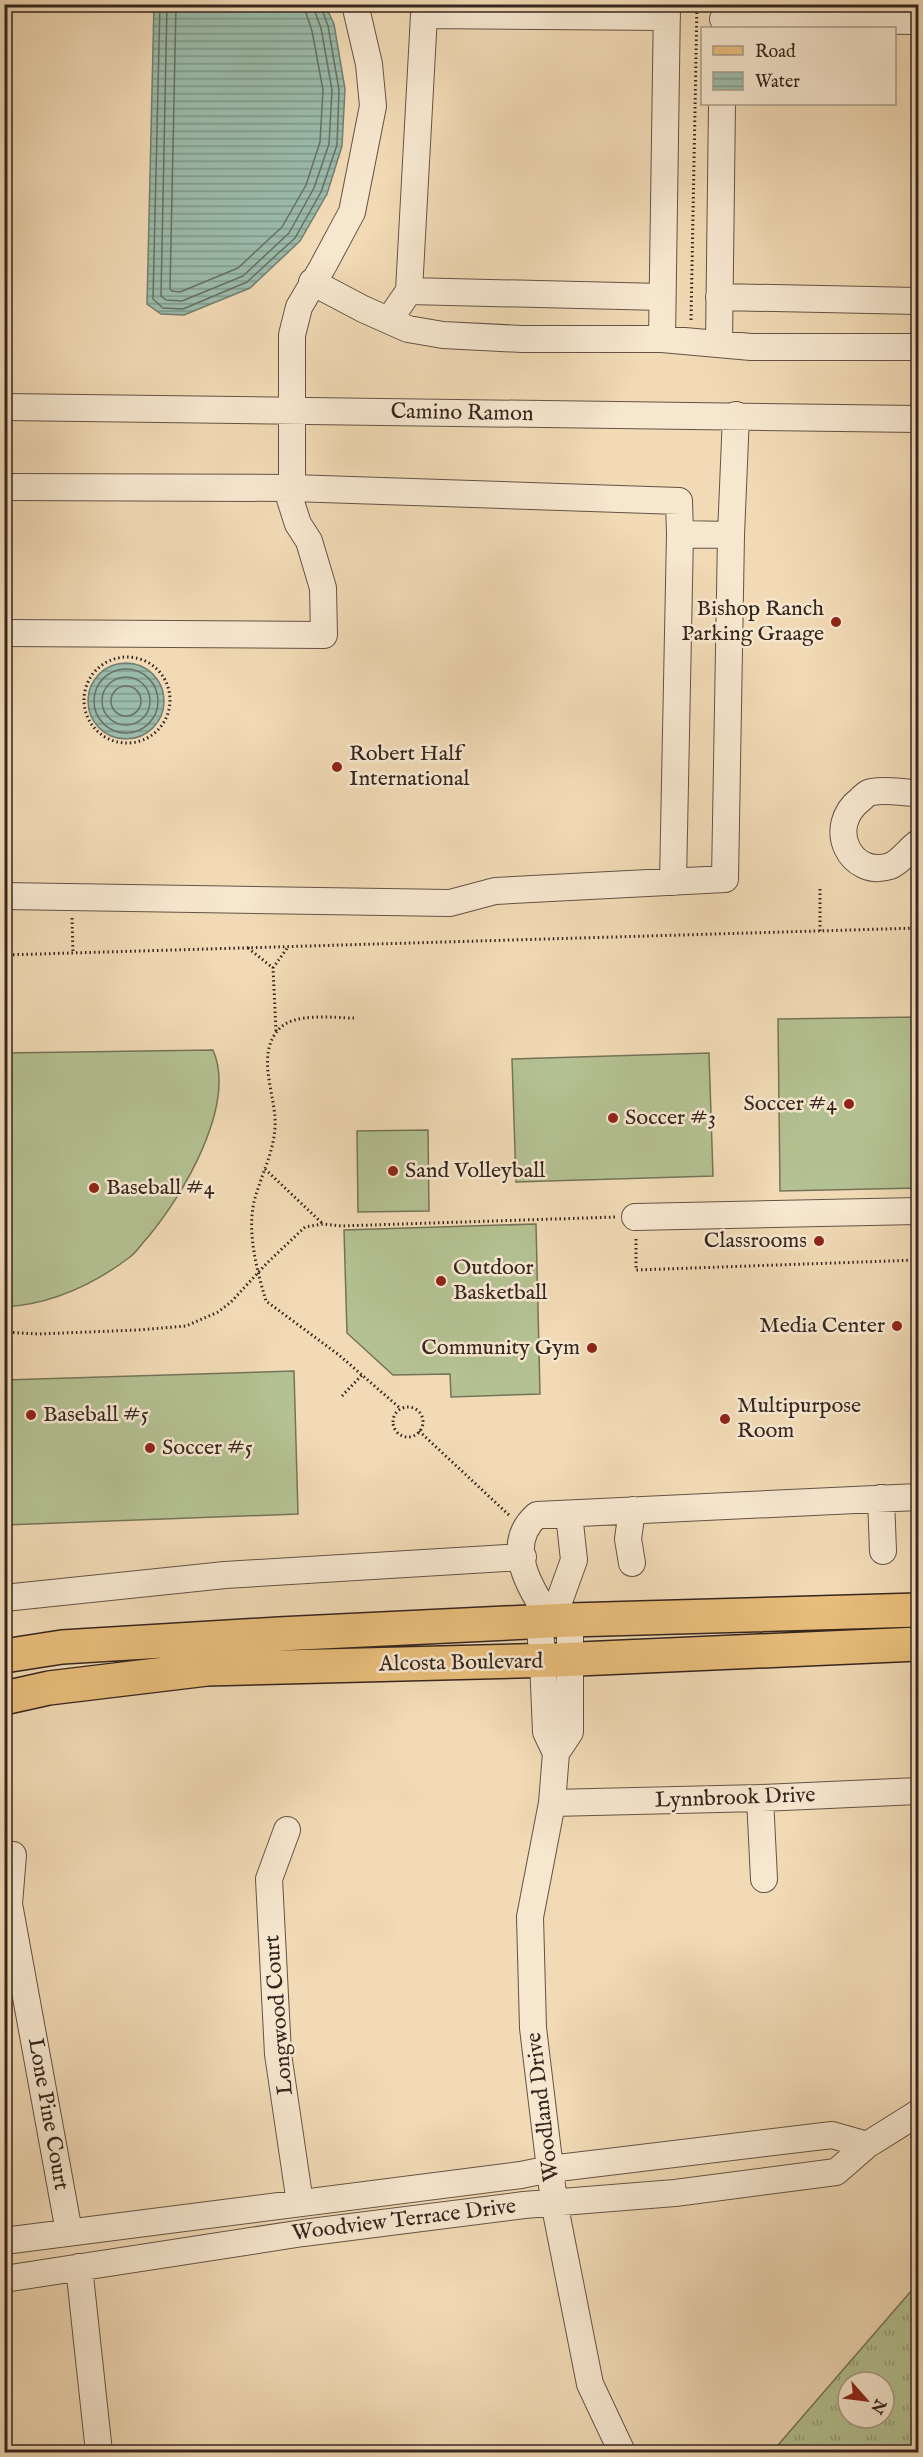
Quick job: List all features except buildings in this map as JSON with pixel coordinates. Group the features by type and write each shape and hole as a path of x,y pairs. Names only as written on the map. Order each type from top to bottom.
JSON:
{"main road":[{"name":"Alcosta Boulevard","path":"4,1656 62,1647 279,1634 554,1621 918,1610"},
{"name":"Alcosta Boulevard","path":"4,1698 49,1689 207,1669 557,1660 918,1644"}],"street":[{"path":"4,633 324,635 323,588 309,541 298,524 290,499 292,489 292,335 299,307 352,212 373,106 369,64 355,4"},
{"path":"389,320 409,291 424,15 667,10 662,339"},
{"path":"723,17 918,21"},
{"path":"719,343 722,105"},
{"path":"312,282 408,329 443,335 522,339 662,339 751,346 918,347"},
{"path":"409,291 662,297"},
{"path":"719,297 918,301"},
{"name":"Camino Ramon","path":"4,406 918,419"},
{"path":"4,896 450,903 495,891 725,879 731,535 736,415"},
{"path":"4,487 292,489 679,501 673,882"},
{"path":"680,534 731,535"},
{"path":"918,793 870,792 856,802 843,819 843,834 847,849 857,860 877,868 891,865 918,843"},
{"path":"635,1217 918,1211"},
{"path":"554,1621 535,1596 524,1573 520,1538 528,1522 537,1515 918,1497"},
{"path":"881,1498 883,1551"},
{"path":"632,1510 628,1539 632,1563"},
{"path":"554,1621 574,1560 569,1514"},
{"path":"4,1598 225,1575 523,1557"},
{"name":"Woodland Drive","path":"554,1621 557,1660 546,1732 556,1753 552,1803 530,1917 533,2028 554,2202 590,2384 618,2451"},
{"name":"Lynnbrook Drive","path":"552,1803 760,1798 918,1791"},
{"path":"760,1798 764,1879"},
{"name":"Longwood Court","path":"287,1830 269,1879 278,2054 300,2203"},
{"name":"Lone Pine Court","path":"13,1855 9,1904 69,2232"},
{"name":"Woodview Terrace Drive","path":"4,2279 303,2233 554,2202 675,2193 836,2172 867,2145 918,2113"},
{"name":"Woodview Terrace Drive","path":"4,2241 521,2175 550,2169 832,2135 867,2145"},
{"path":"79,2267 99,2452"}],"path":[{"path":"690,325 698,4"},
{"path":"133,657 145,661 163,677 168,688 170,700 163,723 155,733 144,740 130,744 117,743 105,738 94,729 87,718 84,691 89,678 109,661 133,657"},
{"path":"820,888 820,932"},
{"path":"71,897 73,952"},
{"path":"4,955 918,928"},
{"path":"276,1033 273,968 289,947"},
{"path":"248,948 273,968"},
{"path":"354,1018 311,1018 290,1021 276,1033 272,1040 268,1072 275,1117 274,1134 254,1205 253,1226 258,1273 266,1301 339,1355 401,1410"},
{"path":"265,1168 323,1224"},
{"path":"4,1332 60,1333 186,1326 218,1312 231,1302 305,1227 323,1224 341,1226 635,1217 636,1270 918,1260"},
{"path":"342,1396 362,1375"},
{"path":"411,1407 420,1413 423,1422 419,1431 406,1437 398,1433 394,1420 401,1410 411,1407"},
{"path":"419,1431 525,1529"}],"green space":[{"name":"Soccer #4","path":"918,1017 918,1188 780,1191 778,1019"},
{"name":"Baseball #4","path":"213,1050 219,1072 218,1097 203,1148 176,1198 148,1237 130,1257 86,1284 39,1302 5,1307 5,1053"},
{"name":"Soccer #3","path":"709,1053 713,1176 516,1182 512,1059"},
{"name":"Sand Volleyball","path":"428,1130 429,1211 358,1212 357,1131"},
{"name":"Outdoor Basketball","path":"536,1224 540,1394 451,1397 450,1374 393,1375 347,1333 344,1230"},
{"name":"Soccer #5","path":"294,1371 298,1514 5,1525 5,1380"},
{"path":"918,2283 918,2452 772,2452 836,2378 836,2430 896,2430 896,2370 843,2370"}],"water":[{"path":"154,5 325,5 334,24 345,89 342,146 327,194 300,241 250,288 184,315 161,314 147,304"},
{"path":"126,663 140,666 153,674 161,687 164,701 161,715 153,728 140,736 126,739 112,736 99,728 91,715 88,701 91,687 99,674 112,666"}],"place":[{"name":"Bishop Ranch Parking Graage","path":"836,622"},
{"name":"Robert Half International","path":"337,767"},
{"name":"Soccer #4","path":"849,1104"},
{"name":"Soccer #3","path":"613,1118"},
{"name":"Sand Volleyball","path":"393,1171"},
{"name":"Baseball #4","path":"94,1188"},
{"name":"Classrooms","path":"819,1241"},
{"name":"Outdoor Basketball","path":"441,1281"},
{"name":"Media Center","path":"897,1326"},
{"name":"Community Gym","path":"592,1348"},
{"name":"Baseball #5","path":"31,1415"},
{"name":"Multipurpose Room","path":"725,1419"},
{"name":"Soccer #5","path":"150,1448"}]}
